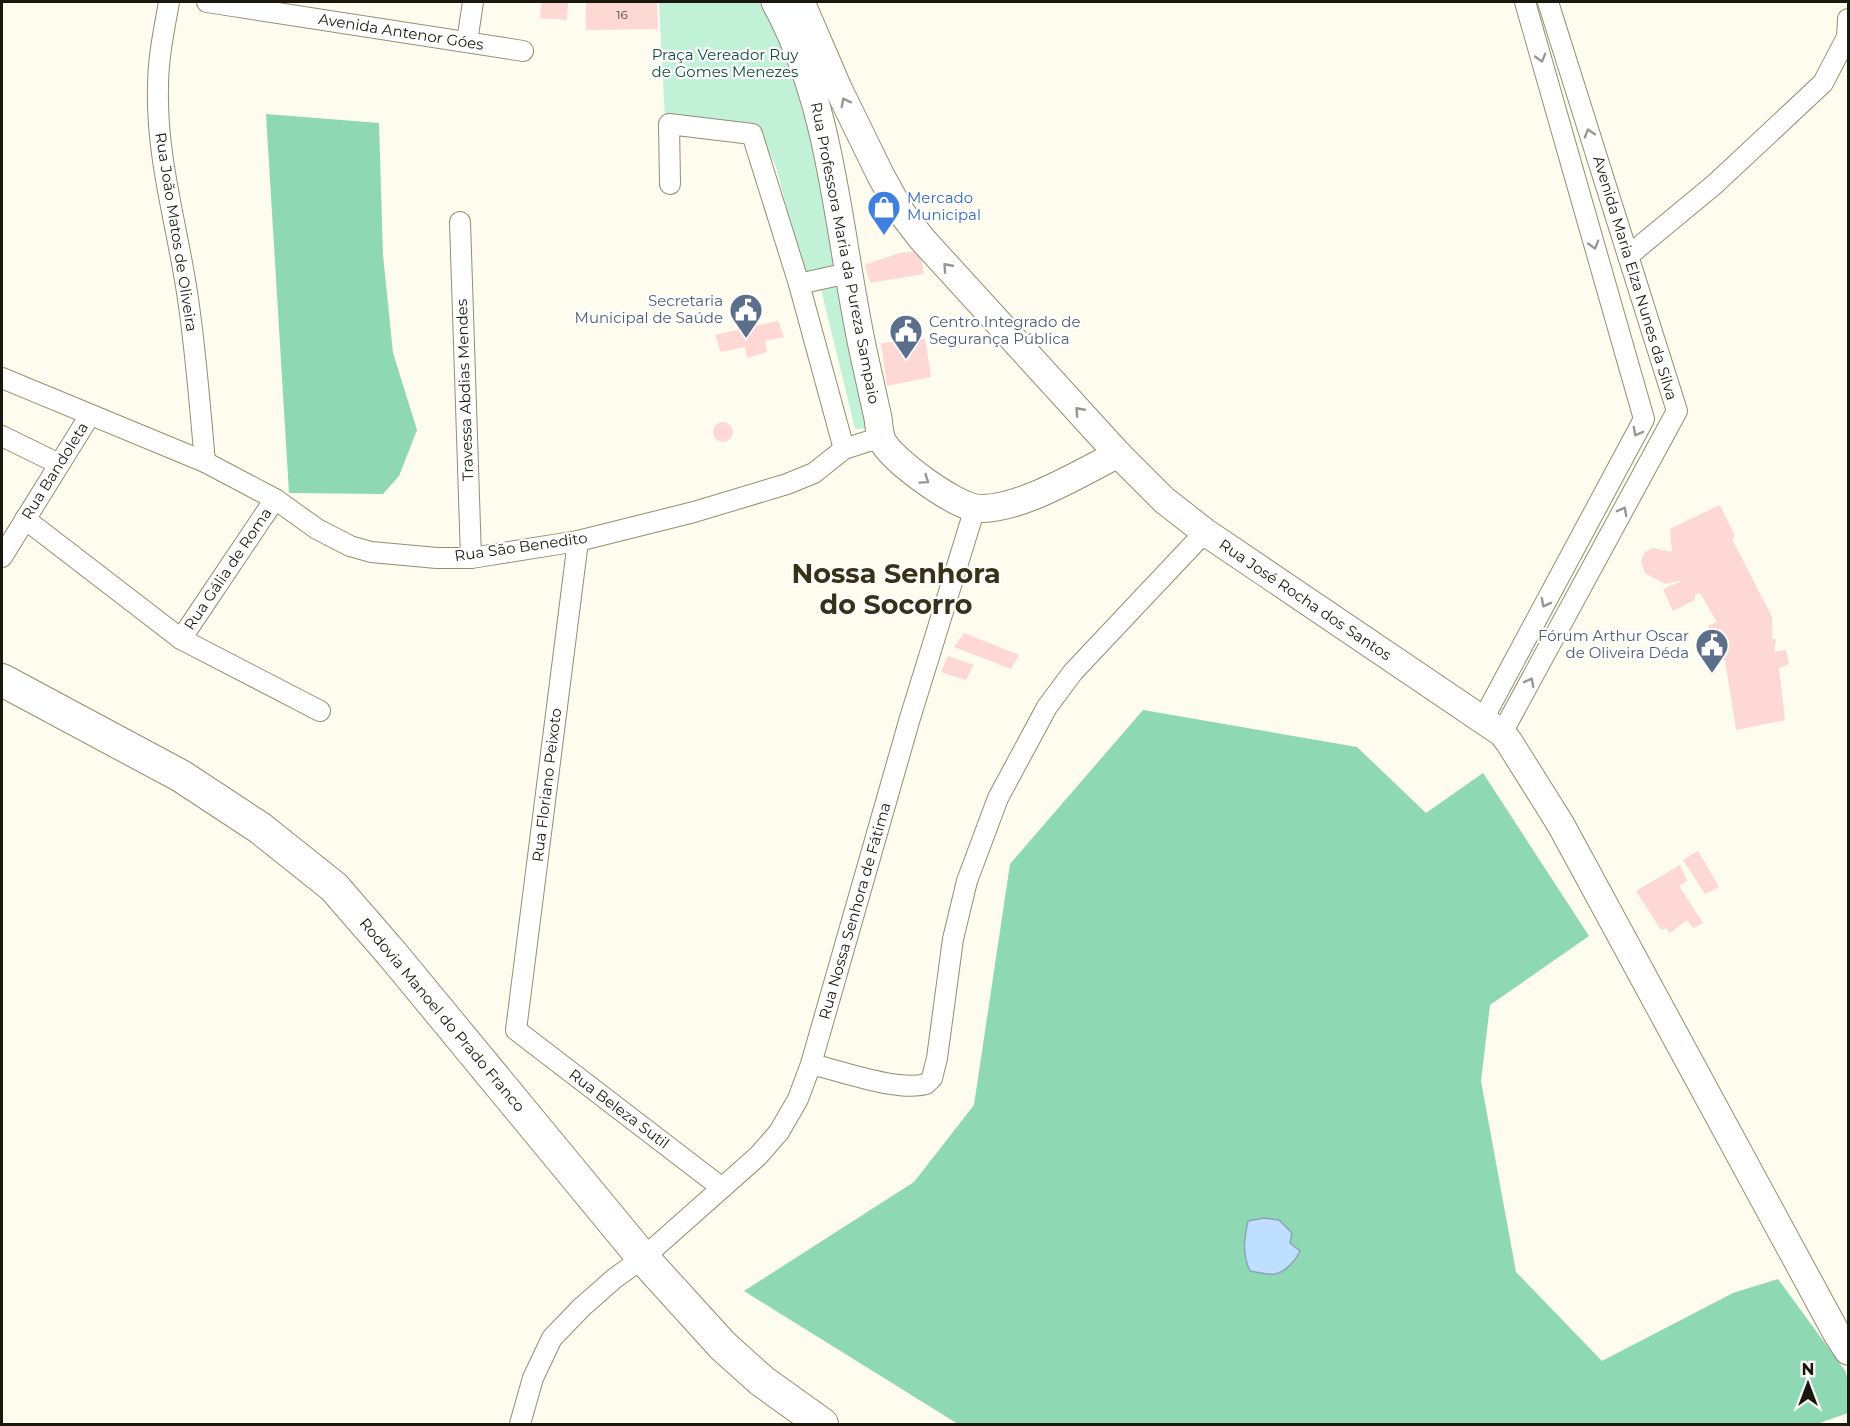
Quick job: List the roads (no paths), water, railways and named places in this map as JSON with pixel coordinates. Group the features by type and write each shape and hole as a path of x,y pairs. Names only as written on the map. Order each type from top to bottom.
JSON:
{"main road":[{"name":"Rodovia Manoel do Prado Franco","path":"2,680 182,776 260,828 334,887 644,1258 723,1346 762,1381 822,1425"}],"street":[{"name":"Rua João Matos de Oliveira","path":"169,2 160,53 159,129 165,177 188,298 205,462"},
{"name":"Avenida Antenor Góes","path":"207,2 523,51"},
{"path":"467,42 473,2"},
{"name":"Rua Professora Maria da Pureza Sampaio","path":"775,2 794,41 816,103 828,156 858,328 882,441"},
{"name":"Rua José Rocha dos Santos","path":"801,2 838,88 901,212 957,279 1118,454 1164,500 1205,532 1492,727 1517,753 1561,825 1848,1351"},
{"name":"Avenida Maria Elza Nunes da Silva","path":"1492,727 1644,419 1525,2"},
{"name":"Avenida Maria Elza Nunes da Silva","path":"1492,727 1677,411 1548,2"},
{"path":"1628,256 1715,184 1823,83 1847,37 1848,19"},
{"path":"670,184 669,124 752,134 799,284 844,449"},
{"name":"Travessa Abdias Mendes","path":"460,222 471,558"},
{"path":"799,284 848,273"},
{"name":"Rua São Benedito","path":"2,378 205,462 275,499 317,529 350,546 371,552 403,555 471,558 578,541 694,512 787,484 814,473 844,449 869,441 882,441"},
{"name":"Rua Bandoleta","path":"3,552 90,415"},
{"path":"2,436 59,464"},
{"path":"882,441 909,470 948,497 975,508 998,507 1023,499 1118,454"},
{"name":"Rua Gália de Roma","path":"181,639 275,499"},
{"name":"Rua Nossa Senhora de Fátima","path":"520,1425 533,1378 552,1338 582,1307 615,1278 644,1258 758,1156 779,1132 798,1099 811,1064 910,718 975,508"},
{"path":"25,519 181,639 320,711"},
{"path":"811,1064 908,1086 926,1084 932,1078 937,1058 953,939 967,881 998,798 1047,707 1073,672 1205,532"},
{"name":"Rua Floriano Peixoto","path":"516,1030 578,541"},
{"name":"Rua Beleza Sutil","path":"516,1030 722,1188"}],"water":[{"path":"1264,1218 1279,1220 1292,1233 1290,1243 1300,1251 1290,1265 1275,1274 1250,1271 1246,1259 1245,1240 1248,1221"}],"place":[{"name":"Mercado Municipal","path":"884,236"},
{"name":"Secretaria Municipal de Saúde","path":"746,339"},
{"name":"Centro Integrado de Segurança Pública","path":"906,360"},
{"name":"Fórum Arthur Oscar de Oliveira Déda","path":"1712,674"}],"district":[{"name":"Nossa Senhora do Socorro","path":"896,590"}],"park label":[{"name":"Praça Vereador Ruy de Gomes Menezes","path":"725,64"}]}
